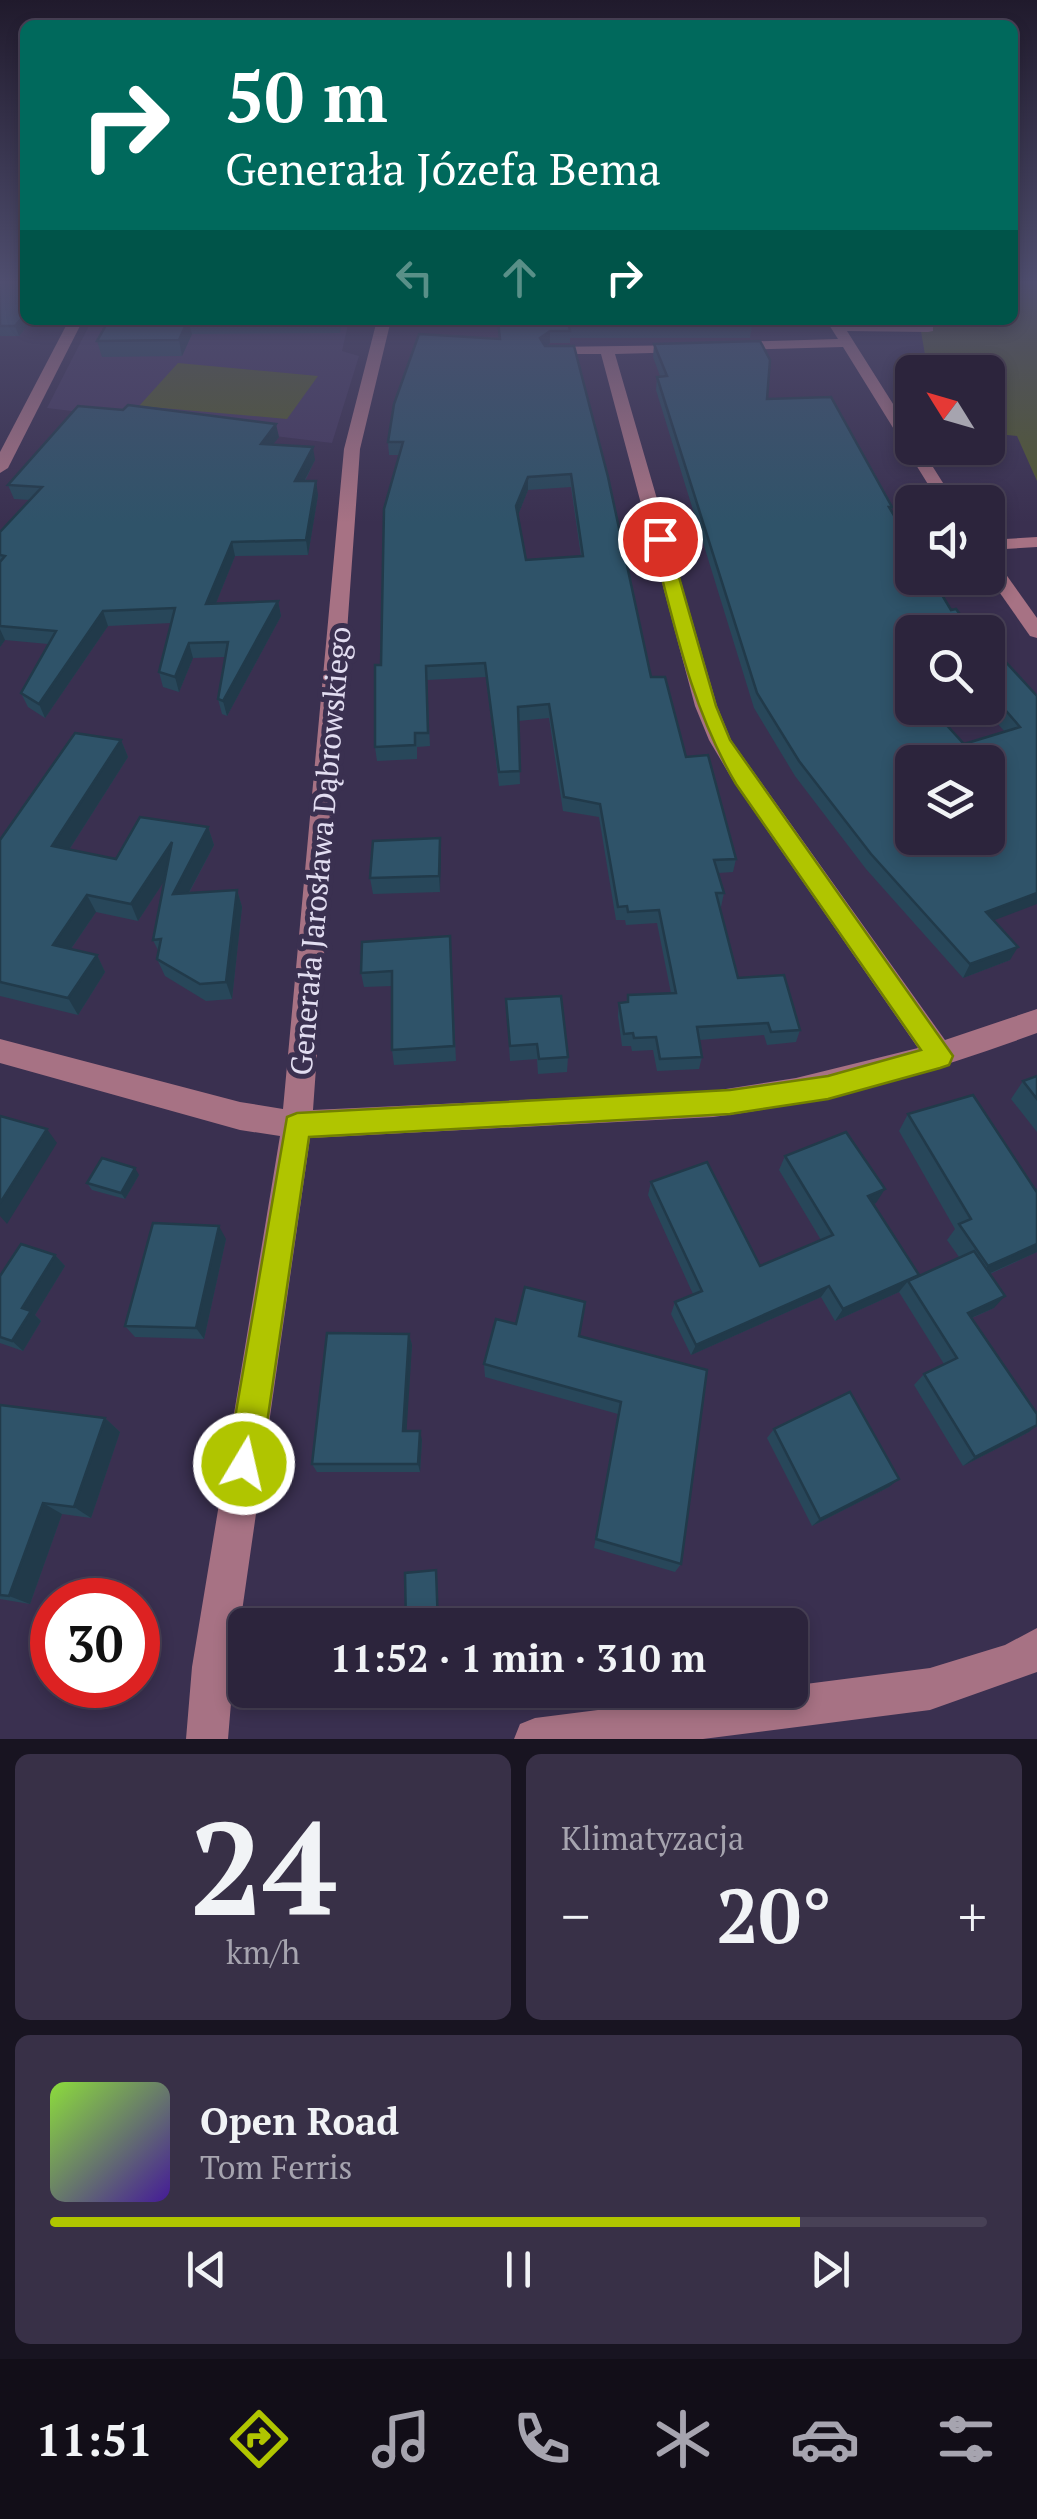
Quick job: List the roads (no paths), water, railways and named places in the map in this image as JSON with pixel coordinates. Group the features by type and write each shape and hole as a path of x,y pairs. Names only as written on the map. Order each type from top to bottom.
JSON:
{"street":[{"path":"0,468 55,361"},
{"name":"Generała Jarosława Dąbrowskiego","path":"207,1739 214,1667 297,1126 352,449 374,361"},
{"path":"610,361 706,706 720,740 940,1056"},
{"path":"858,361 936,485"},
{"path":"1005,544 1037,542"},
{"path":"1005,586 1037,632"},
{"path":"0,1051 240,1116 297,1126 730,1102 828,1088 940,1056 1037,1021"},
{"path":"535,1739 930,1689 1014,1662 1037,1649"}]}
